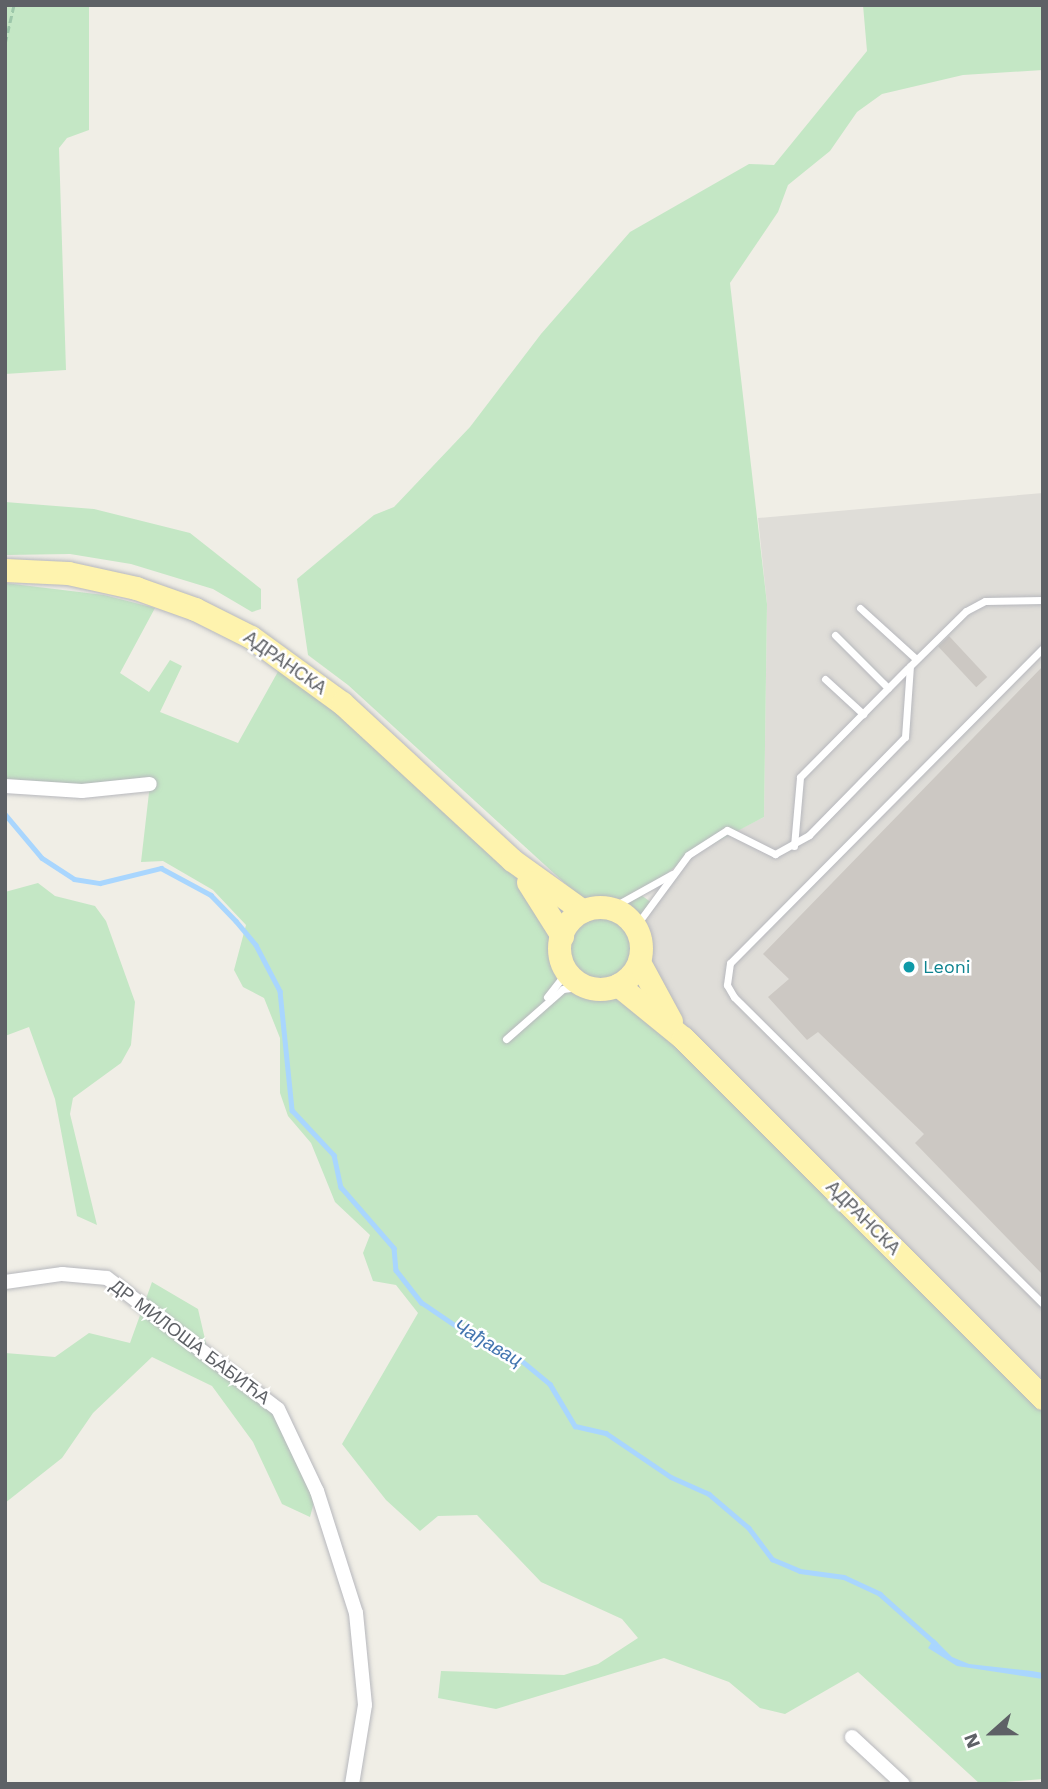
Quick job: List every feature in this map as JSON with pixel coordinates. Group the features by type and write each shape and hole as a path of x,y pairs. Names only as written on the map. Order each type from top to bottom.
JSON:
{"main road":[{"name":"АДРАНСКА","path":"5,570 68,573 136,588 195,609 251,637 342,703 512,860 583,911"},
{"name":"АДРАНСКА","path":"512,860 562,936"},
{"path":"611,908 635,927 640,940 639,962 618,985 585,986 563,965 562,936 583,911 611,908"},
{"name":"АДРАНСКА","path":"639,962 683,1038"},
{"name":"АДРАНСКА","path":"618,985 683,1038 1043,1398"}],"street":[{"path":"5,786 82,791 150,784"},
{"name":"ДР МИЛОША БАБИЋА","path":"5,1282 42,1275 107,1278 278,1409 317,1491 356,1613 365,1705 352,1784"},
{"path":"852,1737 903,1784"}],"lane":[{"path":"794,846 796,784 916,659 975,604 1043,600"},
{"path":"859,608 916,659"},
{"path":"835,635 888,688"},
{"path":"1043,648 730,963 727,985 734,998 1043,1304"},
{"path":"635,927 688,855 727,830 775,854 794,846 905,737 910,666"},
{"path":"825,679 863,714"},
{"path":"611,908 676,871"},
{"path":"527,1019 558,985 563,965"},
{"path":"506,1039 563,989 585,986"}],"path":[{"path":"5,43 14,5"}],"shaded area":[{"path":"1043,493 1043,1380 683,1038 641,953 635,927 688,855 764,817 767,604 758,518"}],"green space":[{"path":"5,5 89,5 89,130 67,138 59,148 66,370 5,374"},
{"path":"863,5 1043,5 1043,70 963,75 882,94 857,112 830,151 788,185 778,212 730,283 767,604 764,817 686,858 641,895 652,903 635,927 615,910 592,908 348,685 308,655 297,579 374,515 394,507 470,427 541,334 630,232 749,164 774,165 867,51"},
{"path":"5,502 94,509 190,533 261,589 261,609 252,612 213,589 131,564 70,554 5,555"},
{"path":"5,583 104,595 155,608 120,673 149,692 170,660 182,666 160,712 238,743 285,659 577,914 567,924 560,945 569,974 585,986 607,988 629,977 637,966 665,1013 1043,1398 1043,1779 980,1784 858,1672 785,1714 760,1708 729,1682 664,1658 496,1709 438,1698 441,1671 564,1675 598,1664 638,1638 622,1619 541,1582 477,1515 438,1516 420,1531 386,1500 342,1444 418,1313 396,1285 373,1281 363,1253 370,1235 335,1202 311,1143 288,1116 280,1093 280,1038 264,998 243,987 234,970 246,925 213,890 163,861 141,862 150,784 5,786"},
{"path":"38,883 55,896 95,906 106,921 135,1002 131,1045 121,1063 73,1098 70,1114 97,1225 77,1216 55,1099 29,1027 5,1036 5,892"},
{"path":"600,914 613,917 623,924 630,934 633,947 630,960 623,970 613,977 600,980 587,977 577,970 570,960 567,947 570,934 577,924 587,917"},
{"path":"152,1282 198,1309 208,1352 278,1409 317,1491 310,1517 282,1504 253,1442 212,1386 152,1357 93,1413 62,1458 5,1503 5,1353 55,1357 89,1333 130,1343"}],"water":[{"path":"934,1639 952,1657 969,1664 1043,1673 1043,1679 957,1666 928,1648"}],"building":[{"path":"949,636 987,677 976,687 938,646"},
{"name":"Leoni","path":"1043,666 1043,1275 915,1143 924,1134 818,1032 807,1040 768,997 789,979 763,954"}],"waterway":[{"name":"Чађавац","path":"5,814 42,858 74,879 100,883 161,868 211,895 236,921 256,945 280,991 292,1110 334,1155 341,1187 394,1248 396,1270 421,1302 474,1338 510,1351 550,1384 575,1426 606,1433 671,1477 709,1494 749,1528 772,1559 800,1571 844,1577 880,1594 935,1643"}],"place":[{"name":"Leoni","path":"909,967"}]}
